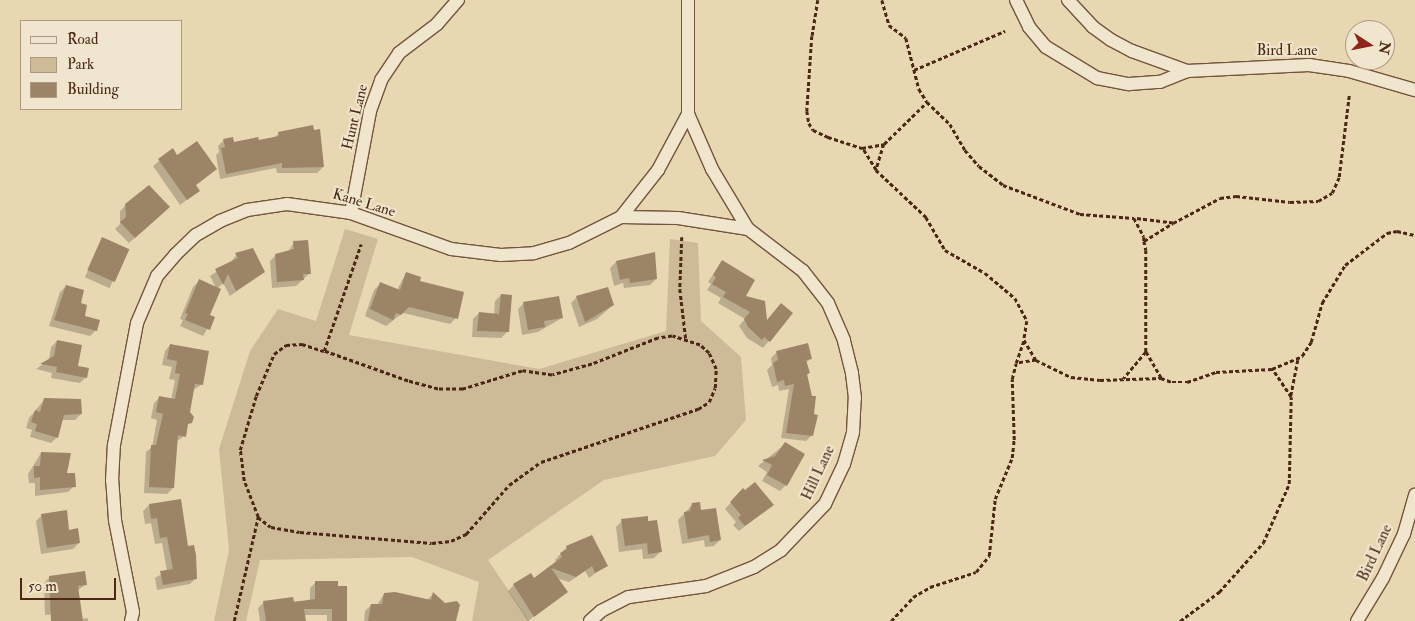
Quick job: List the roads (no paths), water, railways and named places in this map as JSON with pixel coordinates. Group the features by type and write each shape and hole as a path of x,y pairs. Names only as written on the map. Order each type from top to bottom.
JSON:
{"street":[{"name":"Hunt Lane","path":"351,213 370,111 381,80 399,54 437,24 458,0"},
{"name":"Kane Lane","path":"135,618 114,520 113,463 137,323 157,276 196,235 220,221 247,210 287,204 351,213 450,249 501,256 534,253 569,243 621,217 658,170 688,114 688,0"},
{"name":"Bird Lane","path":"1016,0 1029,27 1046,47 1098,78 1129,84 1145,83 1160,82 1187,71 1309,64 1349,71 1415,90"},
{"name":"Bird Lane","path":"1068,0 1093,27 1111,40 1132,51 1187,71"},
{"path":"688,114 712,169 748,229"},
{"path":"621,217 678,218 748,229"},
{"name":"Hill Lane","path":"590,621 601,611 629,597 706,586 754,567 781,550 804,529 825,504 844,464 853,432 855,398 844,340 828,303 803,271 748,229"},
{"name":"Bird Lane","path":"1357,621 1384,578 1404,534 1415,495"}]}
